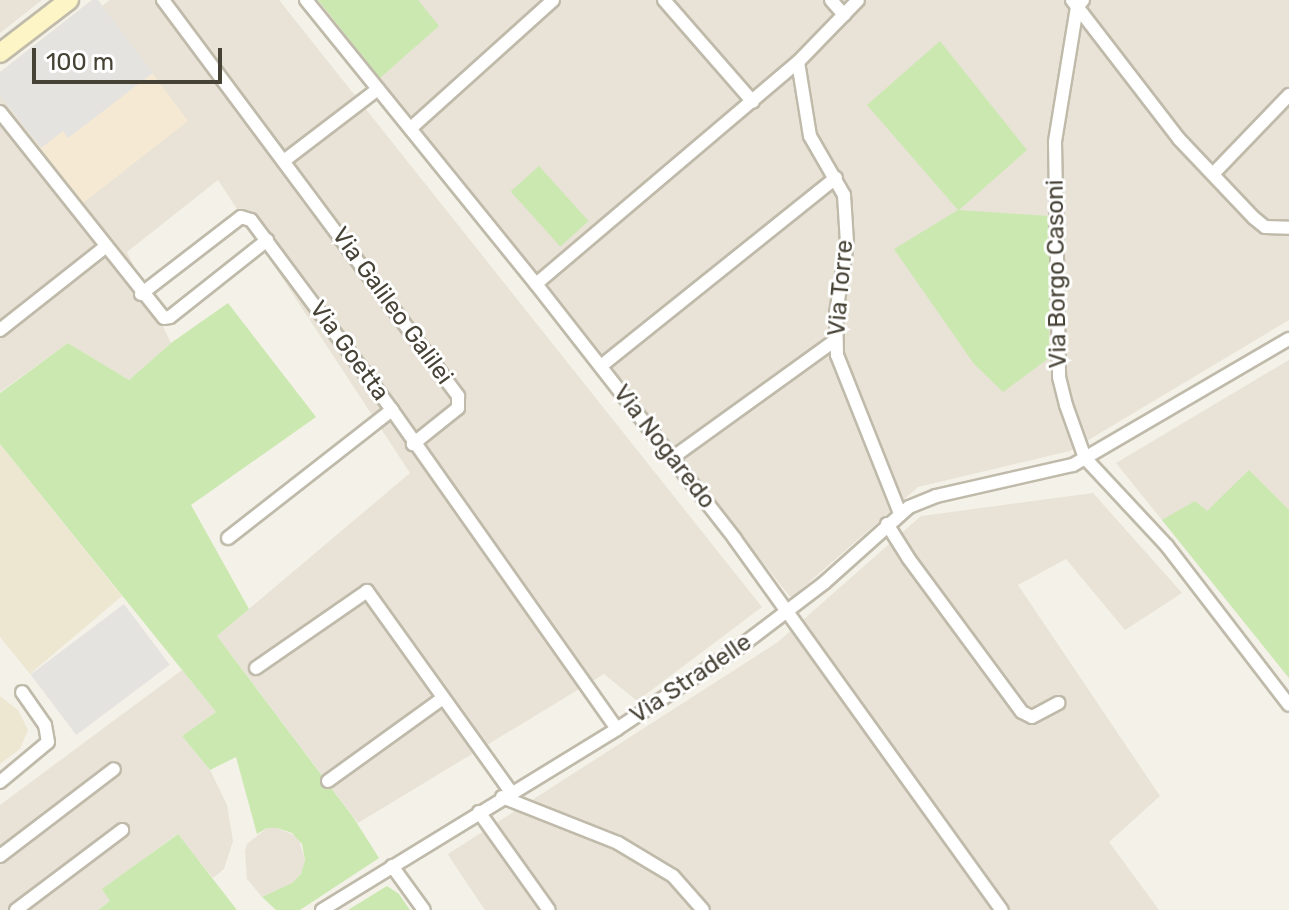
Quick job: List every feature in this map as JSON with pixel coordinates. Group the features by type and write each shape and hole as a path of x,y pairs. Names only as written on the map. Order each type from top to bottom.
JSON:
{"street":[{"path":"0,53 69,0"},
{"name":"Via Galileo Galilei","path":"163,0 458,396 458,408 413,444"},
{"name":"Via Nogaredo","path":"306,0 672,458 788,612 1002,910"},
{"path":"411,128 553,0"},
{"path":"664,0 753,102"},
{"path":"831,0 844,15"},
{"path":"536,284 753,102 798,62 858,0"},
{"path":"1077,2 1179,139 1265,227 1289,228"},
{"name":"Via Borgo Casoni","path":"1077,2 1055,142 1059,377 1085,458 1167,546 1289,705"},
{"name":"Via Torre","path":"798,62 810,136 844,195 847,243 834,341 900,513"},
{"path":"285,160 378,89"},
{"path":"1213,174 1289,95"},
{"path":"0,112 158,315 170,317 267,240"},
{"path":"601,366 836,178"},
{"name":"Via Goetta","path":"141,294 241,217 251,220 392,410 228,538"},
{"path":"0,330 105,247"},
{"name":"Via Stradelle","path":"322,910 506,794 617,729 788,612 900,513 936,496 1054,470 1085,458 1289,339"},
{"path":"672,458 834,341"},
{"path":"392,410 413,444 617,729"},
{"path":"887,524 1022,712 1032,717 1058,703"},
{"path":"256,668 367,591 506,794 618,843 673,876 703,910"},
{"path":"0,782 48,742 45,725 22,692"},
{"path":"328,781 443,698"},
{"path":"0,856 114,769"},
{"path":"479,812 549,910"},
{"path":"16,910 122,830"},
{"path":"392,866 424,910"}],"shaded area":[{"path":"0,0 42,0 0,33"},
{"path":"92,0 98,0 188,121 83,203 0,96 0,72"},
{"path":"92,0 98,0 153,73 68,138 63,131 41,148 0,96 0,72"},
{"path":"110,0 279,0 762,607 637,701 604,674 358,823 217,636 410,473 218,180 127,252 171,343 129,380 68,343 0,392 0,83"},
{"path":"318,0 1289,0 1289,320 1070,451 918,487 791,598"},
{"path":"1289,360 1289,678 1116,463"},
{"path":"0,444 122,596 30,674 0,637"},
{"path":"1093,493 1182,593 1125,630 1066,559 1018,585 1160,796 1109,842 1159,910 485,910 448,854 778,642 921,516"},
{"path":"124,604 170,665 76,735 31,674"},
{"path":"182,670 216,712 182,736 210,770 227,805 233,841 224,869 213,878 177,834 103,889 110,901 98,910 0,910 0,805"},
{"path":"0,696 18,710 28,730 20,749 0,764"},
{"path":"267,828 277,828 298,837 305,860 301,874 292,883 262,897 247,879 245,851 247,844"}],"green space":[{"path":"318,0 418,0 439,26 380,78"},
{"path":"940,41 1027,150 959,210 1050,216 1049,358 1003,392 974,364 894,249 958,210 867,105"},
{"path":"539,166 589,221 560,246 511,191"},
{"path":"228,303 316,417 191,505 249,609 217,636 353,817 379,858 300,910 276,910 262,897 292,883 301,874 305,860 302,844 292,833 277,828 267,828 257,834 236,757 210,770 182,736 216,712 0,444 0,393 68,343 129,380 171,343"},
{"path":"1249,470 1289,510 1289,678 1162,520 1195,501 1207,511"},
{"path":"178,834 237,910 98,910 110,901 102,889"},
{"path":"387,886 399,894 410,910 348,910"}]}
